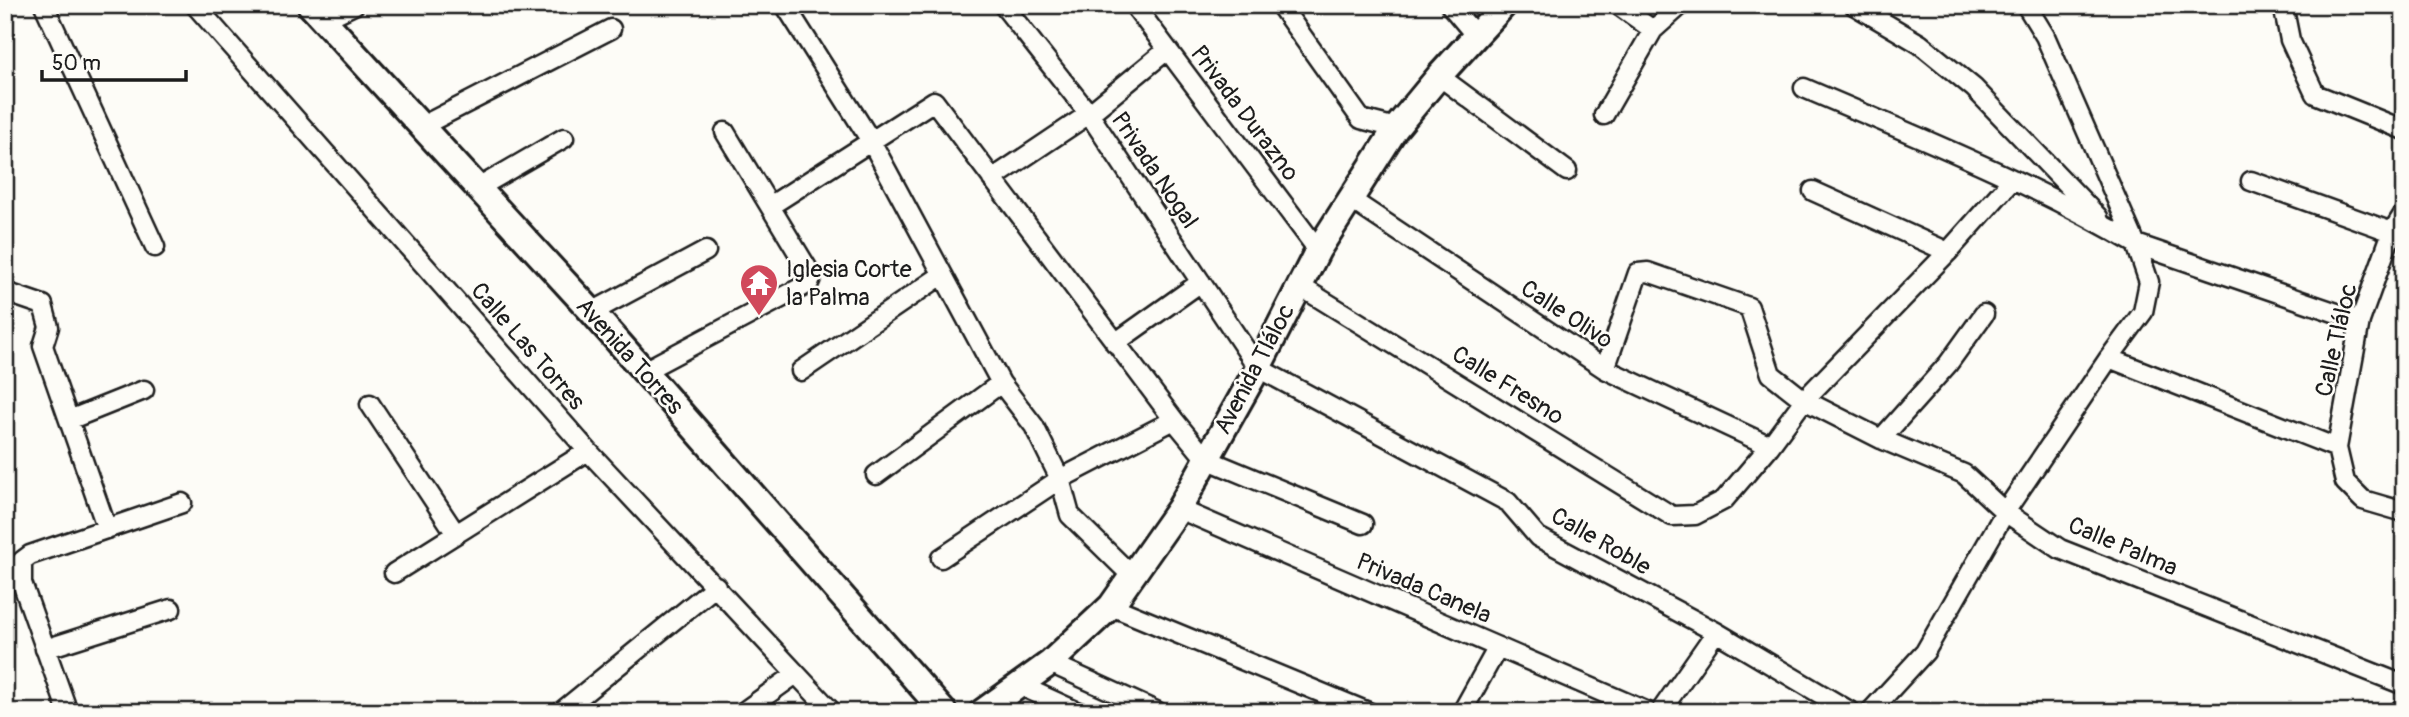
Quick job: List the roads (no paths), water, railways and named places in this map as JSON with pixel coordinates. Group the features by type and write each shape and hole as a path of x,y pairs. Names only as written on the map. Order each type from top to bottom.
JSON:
{"main road":[{"name":"Avenida Tláloc","path":"982,712 1050,663 1111,606 1179,509 1258,368 1298,285 1396,128 1438,76 1504,5"},
{"name":"Avenida Torres","path":"316,13 592,312 944,712"}],"street":[{"path":"44,5 155,247"},
{"name":"Calle Las Torres","path":"195,5 588,451 832,712"},
{"path":"316,13 354,5"},
{"path":"785,5 871,141 1001,383 1034,426 1060,479 1070,515 1132,576"},
{"name":"Privada Nogal","path":"1003,5 1089,114 1258,368"},
{"name":"Privada Durazno","path":"1134,5 1318,250"},
{"path":"1280,5 1361,119 1396,128"},
{"path":"1450,5 1476,36"},
{"path":"1618,5 1653,30"},
{"path":"1604,115 1653,30 1681,5"},
{"path":"1854,5 1920,44 1974,88 2108,227"},
{"path":"1870,712 1925,652 2005,512 2109,358 2144,312 2149,282 2136,244 2045,36 2026,5"},
{"path":"2283,5 2290,40 2315,94 2404,130"},
{"path":"420,127 611,29"},
{"path":"992,178 1089,114 1167,50"},
{"path":"1438,76 1567,171"},
{"path":"1804,88 2012,180 2108,227 2136,244 2360,321"},
{"path":"770,206 934,101 1115,343 1206,459 1363,524"},
{"path":"644,371 809,283 812,276 725,132"},
{"path":"478,188 564,138"},
{"path":"1770,446 1804,400 1841,359 1948,252 2012,180"},
{"path":"2251,181 2392,232"},
{"path":"1813,191 1948,252"},
{"name":"Calle Olivo","path":"1350,200 1605,369 1770,446"},
{"name":"Calle Tláloc","path":"2404,213 2392,232 2360,321 2337,448 2345,482 2363,500 2404,512"},
{"path":"592,312 706,251"},
{"name":"Calle Palma","path":"1605,369 1638,273 1648,272 1749,307 1771,374 1804,400 1881,439 1964,474 2005,512 2060,549 2404,685"},
{"path":"801,370 942,275"},
{"path":"1115,343 1201,282"},
{"name":"Calle Fresno","path":"1298,285 1672,516 1695,515 1724,500 1770,446"},
{"path":"5,292 43,305 49,327 43,346 107,529"},
{"path":"1881,439 1948,364 1984,314"},
{"path":"2109,358 2337,448"},
{"name":"Calle Roble","path":"1258,368 1508,502 1538,537 1716,632 1851,712"},
{"path":"876,475 1001,383"},
{"path":"69,420 144,390"},
{"path":"370,404 456,534"},
{"path":"941,558 1060,479 1174,420"},
{"path":"394,573 588,451"},
{"path":"68,712 22,583 22,562 30,555 182,503"},
{"name":"Privada Canela","path":"1179,509 1648,712"},
{"path":"561,712 716,586"},
{"path":"1111,606 1368,712"},
{"path":"45,649 171,609"},
{"path":"1660,712 1716,632"},
{"path":"1462,712 1498,647"},
{"path":"1050,663 1158,712"},
{"path":"743,712 796,674"},
{"path":"1019,685 1078,712"}],"place":[{"name":"Iglesia Corte la Palma","path":"759,317"}]}
